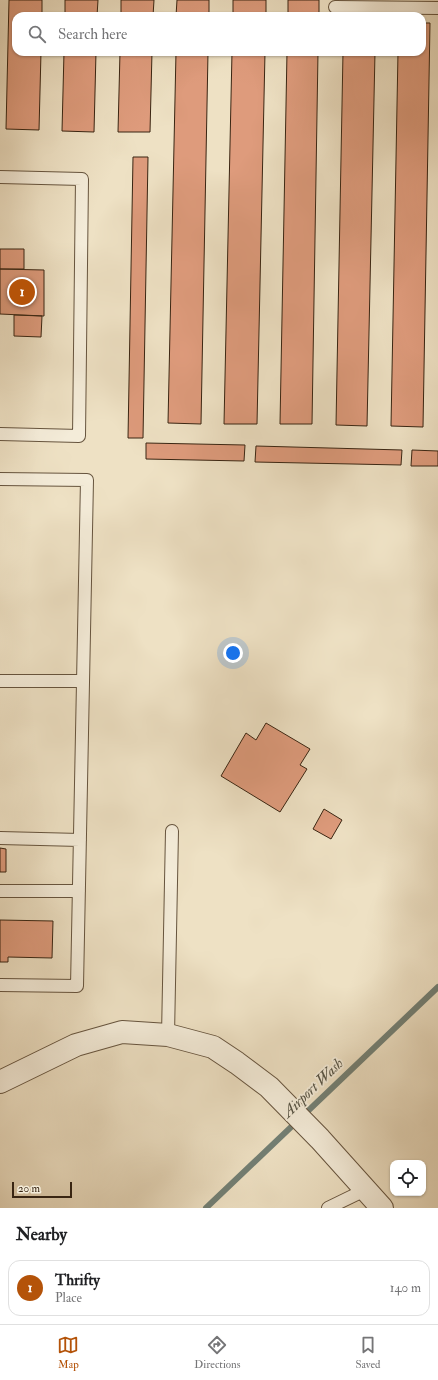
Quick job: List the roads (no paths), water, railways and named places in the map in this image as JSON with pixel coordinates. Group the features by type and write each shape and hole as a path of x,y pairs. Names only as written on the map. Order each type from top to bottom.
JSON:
{"street":[{"path":"0,1082 76,1045 122,1032 168,1035 213,1046 269,1087 320,1139 382,1208"}],"lane":[{"path":"335,7 408,4 438,8"},
{"path":"0,177 82,179 79,436 0,434"},
{"path":"0,479 86,480 77,986 0,985"},
{"path":"0,681 82,681"},
{"path":"168,1035 172,831"},
{"path":"0,838 80,840"},
{"path":"0,891 79,891"},
{"path":"328,1208 365,1190"}],"waterway":[{"name":"Airport Wash","path":"206,1208 438,987"}],"place":[{"name":"Thrifty","path":"22,292"}]}
